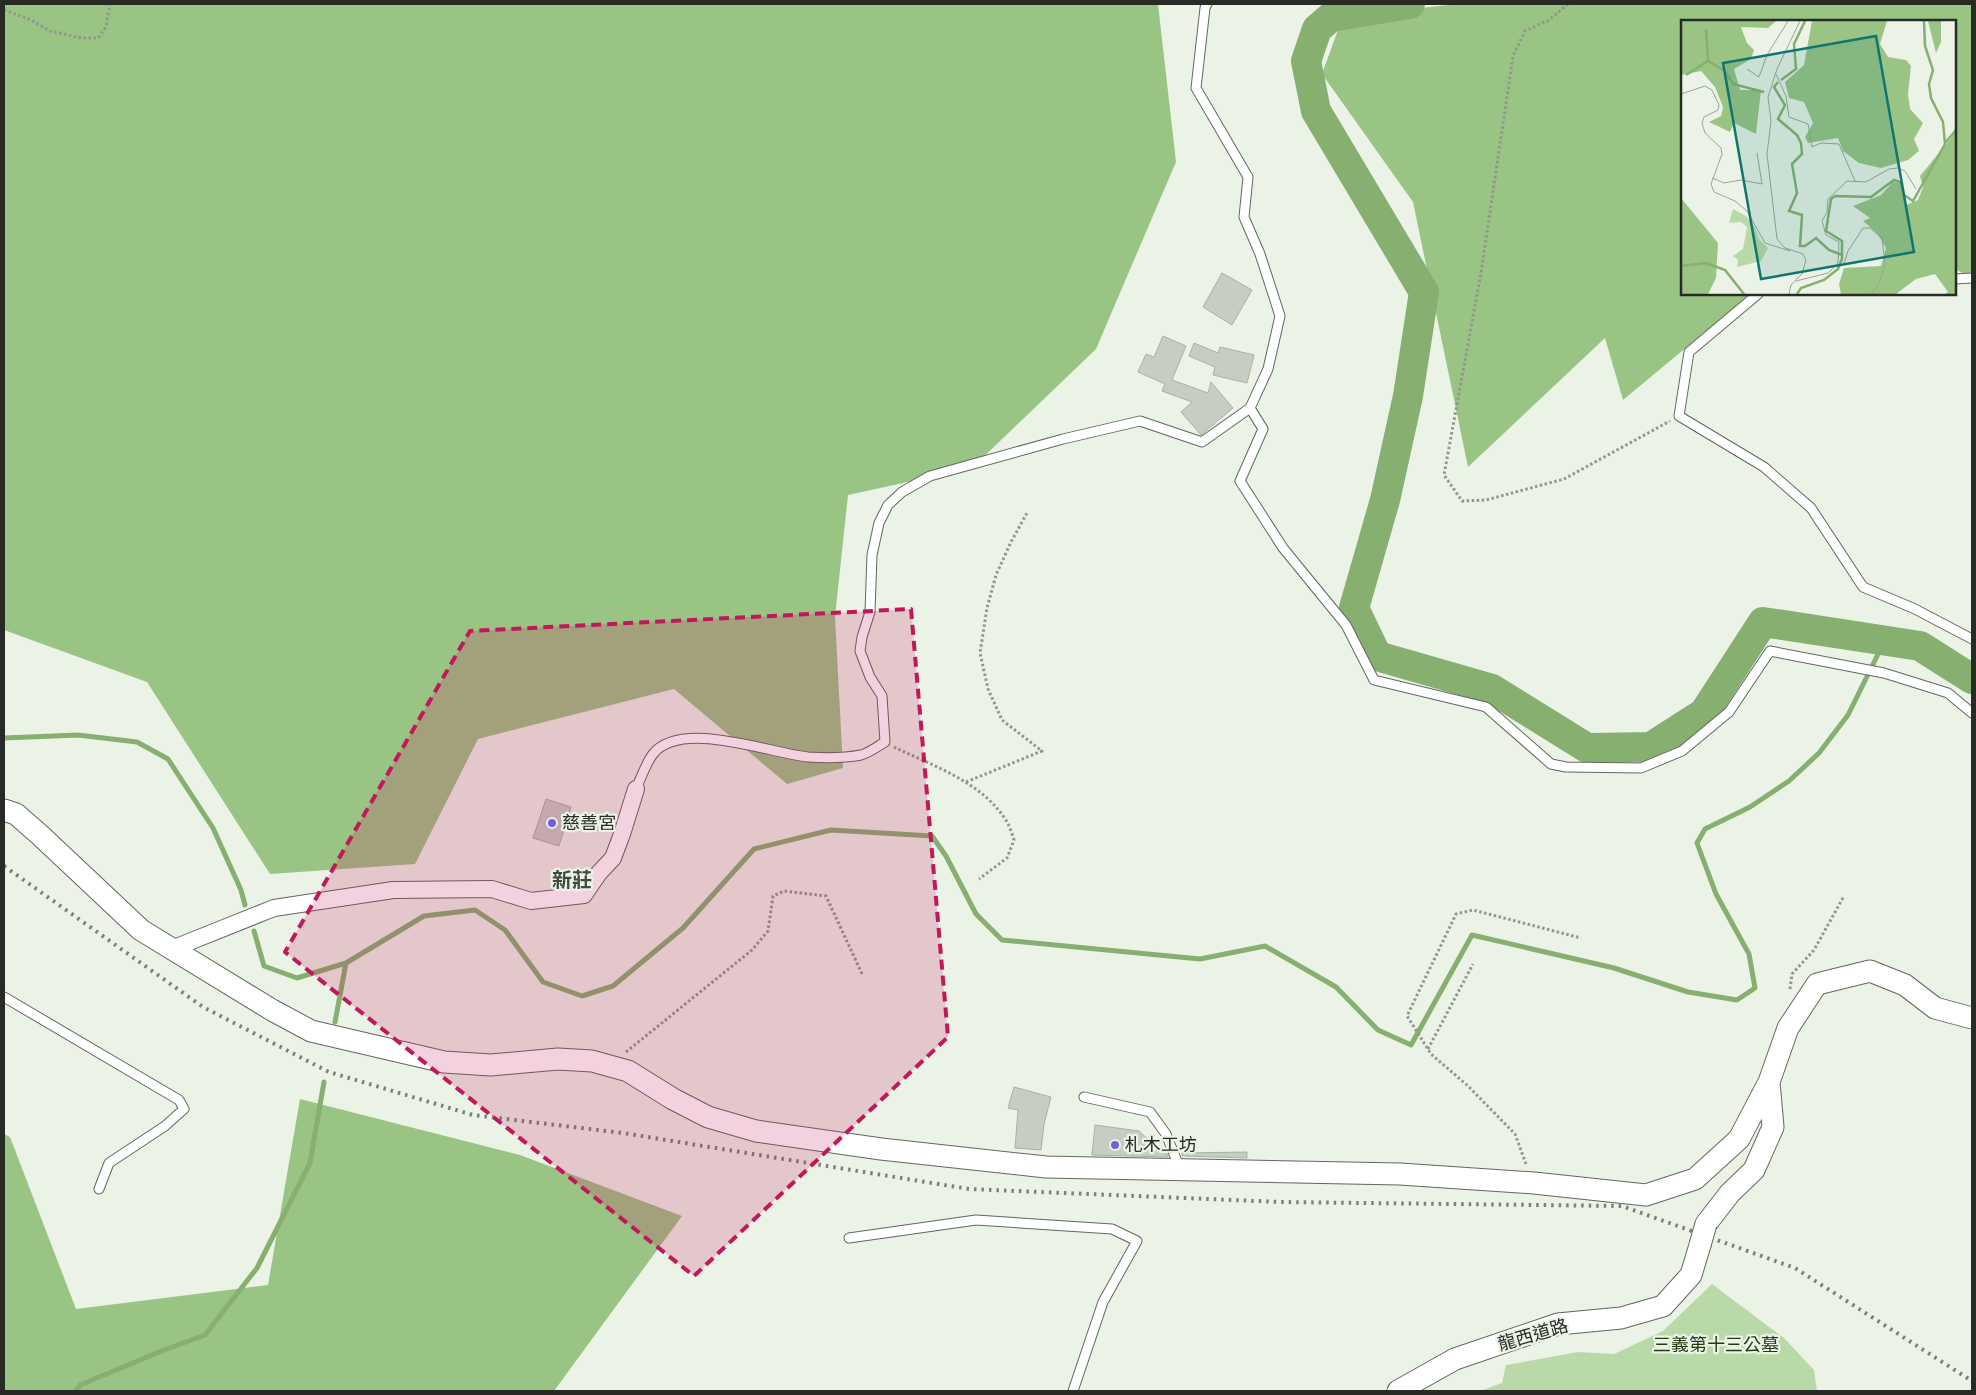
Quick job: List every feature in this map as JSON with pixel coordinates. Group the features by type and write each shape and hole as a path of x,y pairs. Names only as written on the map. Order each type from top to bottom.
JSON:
{"street":[{"path":"174,948 274,908 393,890 492,889 532,901 584,895 599,873 613,858 636,789"},
{"path":"4,810 16,814 141,930 174,948 272,1010 311,1031 444,1062 491,1065 558,1059 592,1062 628,1070 672,1099 708,1118 756,1131 881,1149 1046,1167 1400,1174 1534,1183 1646,1195 1695,1179 1739,1139 1769,1082 1788,1028 1817,984 1870,971 1905,985 1935,1008 1972,1018"},
{"name":"龍西道路","path":"1398,1391 1455,1359 1558,1324 1621,1318 1662,1306 1690,1275 1706,1224 1730,1193 1754,1170 1773,1127 1769,1082"}],"lane":[{"path":"636,789 653,754 672,741 692,738 717,739 807,757 863,754 885,742 882,696 870,677 860,651 862,637 870,612 872,555 879,523 888,505 902,492 930,476 1064,439 1140,421 1202,442 1250,408 1268,369 1280,316 1260,254 1244,217 1248,177 1196,88 1207,4"},
{"path":"1956,279 1972,278"},
{"path":"1757,295 1689,352 1679,416 1764,467 1811,508 1864,587 1915,609 1972,639"},
{"path":"1250,408 1263,429 1240,481 1283,548 1346,625 1374,680 1486,707 1551,764 1566,767 1641,768 1682,751 1729,712 1770,651 1884,673 1948,693 1972,713"},
{"path":"4,997 179,1100 184,1109 165,1126 109,1163 99,1189"},
{"path":"1084,1097 1150,1112 1166,1134 1180,1170"},
{"path":"849,1238 976,1220 1112,1228 1137,1241 1103,1302 1073,1391"}],"path":[{"path":"4,10 31,20 50,31 82,38 98,38 106,27 110,4"},
{"path":"1568,4 1549,20 1526,31 1514,56 1481,273 1444,475 1462,501 1486,500 1564,480 1679,416"},
{"path":"966,782 1042,751 1002,720 988,689 980,653 987,608 996,575 1027,513"},
{"path":"885,742 966,782 992,804 1007,822 1014,840 1007,858 979,879"},
{"path":"609,1066 752,950 768,931 773,896 784,891 826,896 864,976"},
{"path":"1534,1183 1515,1134 1468,1086 1431,1054 1407,1016 1456,914 1473,910 1581,938"},
{"path":"1428,1049 1473,964"}],"highlighted area":[{"path":"911,609 948,1037 694,1276 285,952 470,631"}],"green space":[{"path":"4,4 1158,4 1176,162 1096,349 972,468 848,495 835,617 843,768 787,784 674,689 478,739 415,864 270,874 147,682 4,630"},
{"path":"1459,4 1972,4 1972,278 1956,270 1956,20 1681,20 1681,295 1750,295 1623,400 1605,338 1468,467 1413,202 1322,74 1343,16"},
{"path":"300,1099 520,1155 682,1216 554,1391 4,1391 4,1134 10,1137 76,1309 268,1285"},
{"name":"三義第十三公墓","path":"1712,1284 1784,1338 1814,1370 1817,1391 1480,1391 1502,1383 1506,1365 1578,1352 1614,1354 1663,1331"}],"building":[{"path":"1222,273 1252,290 1232,325 1203,307"},
{"path":"1163,336 1186,346 1172,380 1208,393 1211,382 1233,408 1201,435 1181,412 1192,402 1162,391 1165,384 1138,372 1146,354 1154,357"},
{"path":"1194,343 1218,353 1220,347 1254,355 1247,383 1213,375 1215,367 1189,356"},
{"name":"慈善宮","path":"546,799 571,807 559,846 533,838"},
{"path":"1014,1087 1051,1097 1044,1124 1041,1150 1015,1148 1018,1110 1008,1108"},
{"path":"1095,1125 1139,1131 1157,1148 1166,1151 1168,1157 1092,1155"},
{"path":"1247,1152 1247,1158 1182,1156 1182,1153"}],"waterway":[{"path":"1410,4 1331,17 1317,29 1306,61 1316,111 1424,292 1408,396 1385,500 1354,608 1377,656 1492,689 1587,748 1651,747 1704,713 1763,622 1920,646 1972,679"},
{"path":"254,931 264,966 297,978 346,963 424,916 475,910 505,930 543,982 582,996 613,986 683,928 754,849 831,830 932,836 946,856 976,914 1002,940 1200,959 1265,946 1336,987 1378,1030 1411,1045 1472,935 1614,968 1688,992 1737,1000 1755,988 1749,954 1716,894 1697,843 1705,829 1750,807 1789,781 1819,753 1848,715 1885,640"},
{"path":"4,738 78,735 137,742 168,759 213,828 241,890 245,905"},
{"path":"335,1022 346,963"},
{"path":"76,1391 80,1385 205,1335 257,1268 310,1163 324,1082"}],"railway":[{"path":"4,866 203,1007 329,1072 473,1115 623,1133 969,1189 1280,1202 1622,1206 1795,1268 1972,1381"}],"place":[{"name":"慈善宮","path":"552,823"},
{"name":"札木工坊","path":"1115,1145"}],"district":[{"name":"新莊","path":"572,880"}]}
